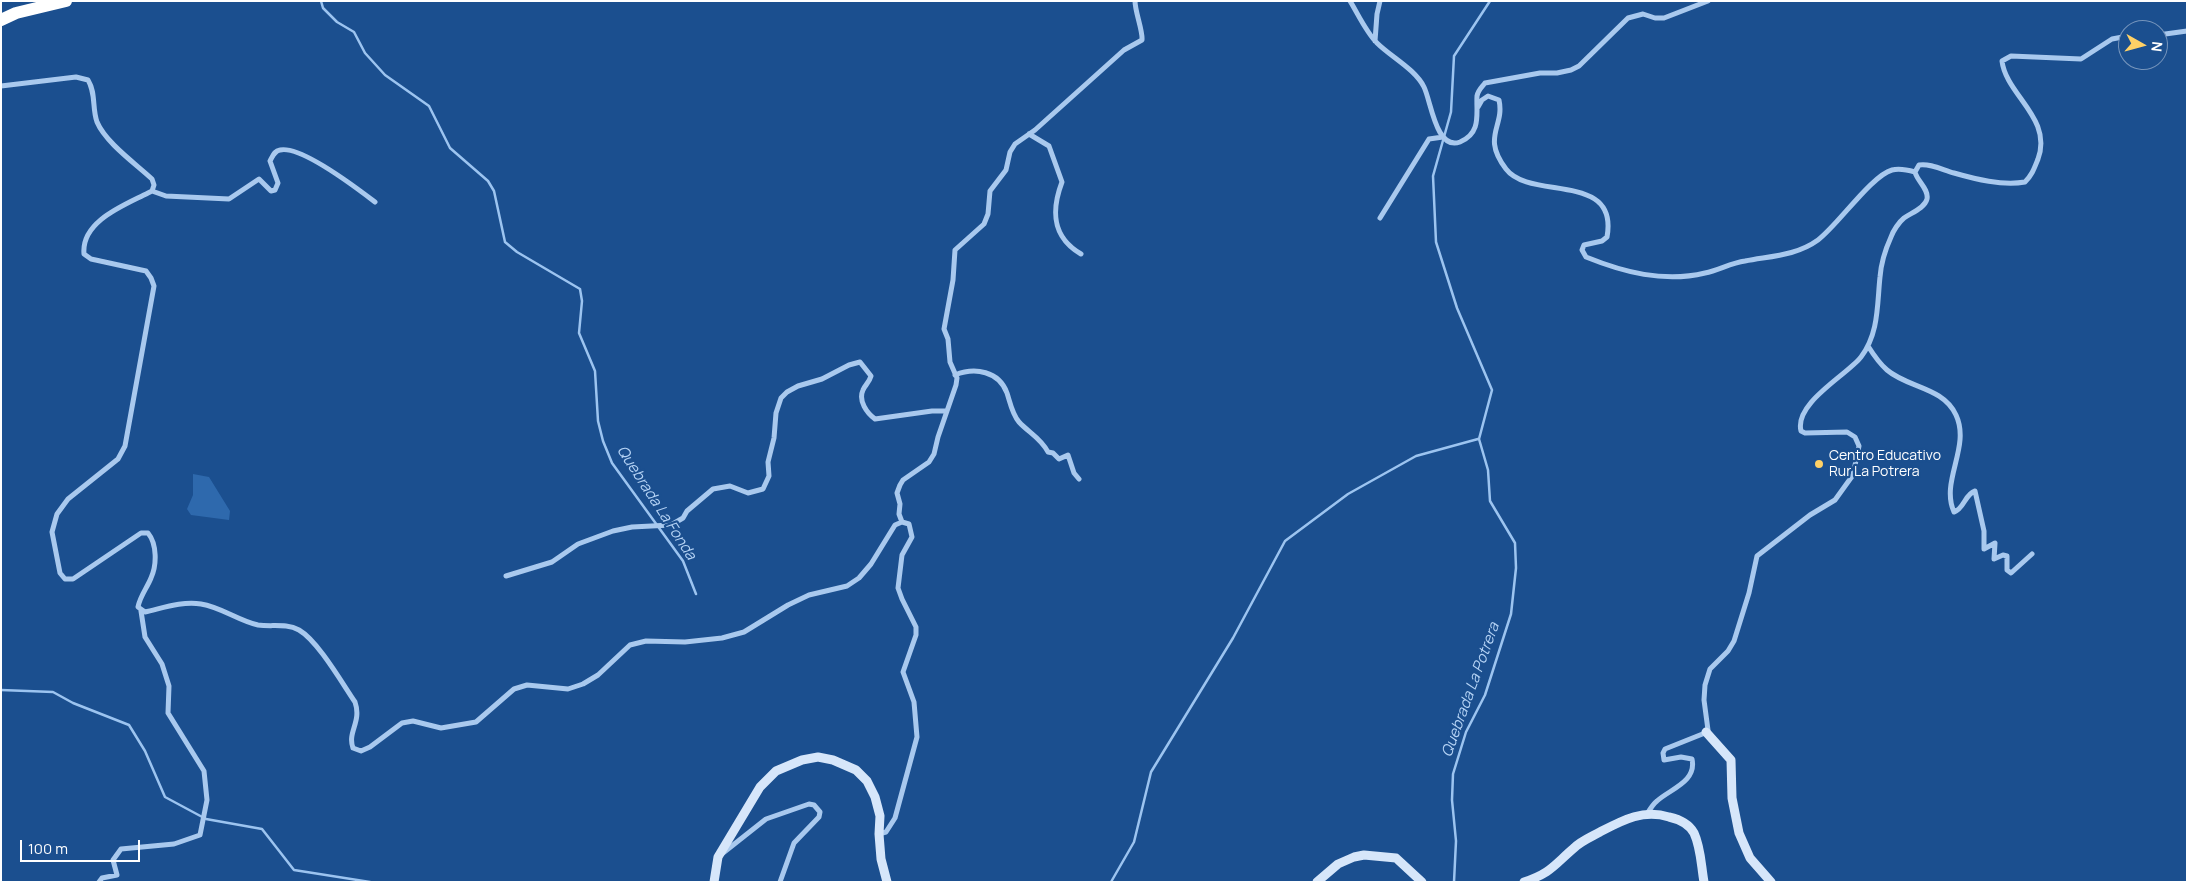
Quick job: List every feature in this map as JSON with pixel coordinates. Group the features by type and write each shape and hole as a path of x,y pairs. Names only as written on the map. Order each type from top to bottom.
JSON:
{"highway":[{"path":"1,20 16,13 66,1"}],"main road":[{"path":"1706,732 1731,760 1732,798 1739,833 1750,858 1771,882"},
{"path":"714,882 718,857 760,787 781,769 802,760 818,757 833,760 856,770 867,781 875,796 880,816 878,834 881,859 888,882"},
{"path":"1524,882 1551,871 1574,847 1591,837 1632,816 1647,814 1672,817 1693,831 1699,846 1704,882"},
{"path":"1317,882 1338,864 1364,855 1396,858 1422,882"}],"street":[{"path":"902,522 899,514 900,504 897,493 900,485 903,480 929,462 934,454 956,386 955,375 950,362 948,340 944,329 953,280 954,250 984,224 988,214 990,191 1006,170 1010,152 1015,144 1029,134 1124,50 1142,40 1143,36 1136,13 1135,1"},
{"path":"1350,1 1375,42 1418,78 1424,87 1438,130 1450,142 1460,142 1474,131 1478,107 1477,95 1485,83 1540,73 1571,70 1579,66 1628,18 1643,14 1655,18 1664,18 1708,1"},
{"path":"1375,42 1380,1"},
{"path":"2168,34 2187,31"},
{"path":"1915,172 1919,166 1925,164 1954,174 1991,181 2024,182 2032,175 2040,154 2041,139 2034,116 2010,80 2002,61 2011,56 2081,59 2112,39 2118,38"},
{"path":"1,86 76,77 88,80 93,89 98,122 108,138 152,179 154,184 152,190 110,213 92,230 83,246 84,254 90,259 146,271 152,278 154,286 153,298 125,446 118,459 68,499 57,514 52,532 60,573 65,579 73,579 141,533 148,533 152,538 155,562 152,576 139,600 138,607 141,611 145,637 162,664 169,686 168,713 204,771 207,800 200,834 174,844 121,850 114,860 116,875 102,878 99,882"},
{"path":"1478,107 1486,97 1491,96 1498,100 1500,108 1493,137 1494,143 1499,158 1511,175 1527,181 1585,193 1604,209 1608,220 1607,237 1602,241 1584,244 1582,250 1586,257 1617,269 1641,274 1677,276 1704,273 1738,262 1777,257 1796,251 1817,240 1882,174 1900,169 1915,172 1926,192 1927,198 1924,204 1902,220 1891,236 1880,274 1878,315 1868,346 1859,359 1828,384 1806,409 1800,427 1800,431 1805,433 1848,432 1855,437 1858,446 1853,474 1835,500 1810,515 1757,556 1749,593 1734,641 1728,651 1710,669 1705,685 1704,700 1708,726 1706,732 1664,750 1662,758 1664,760 1681,757 1688,758 1692,760 1693,765 1683,784 1658,800 1647,814"},
{"path":"1029,134 1049,146 1062,182 1056,197 1055,218 1060,236 1070,248 1081,254"},
{"path":"1380,218 1430,139 1443,137"},
{"path":"152,190 166,196 229,199 259,179 266,188 272,191 275,190 278,183 270,161 274,154 281,150 292,151 328,168 375,202"},
{"path":"1868,346 1886,370 1937,395 1955,413 1959,422 1960,436 1959,451 1952,478 1954,512 1960,510 1970,493 1975,491 1984,531 1984,549 1995,543 1994,559 2003,555 2007,556 2007,570 2011,573 2032,554"},
{"path":"506,576 552,562 578,544 613,530 671,524 683,518 687,511 713,489 730,486 748,493 763,489 769,476 768,462 774,438 776,413 781,398 787,392 822,379 849,365 860,362 871,376 870,382 862,391 862,398 864,408 875,419 932,411 947,411"},
{"path":"955,375 965,371 978,370 993,376 1003,385 1019,422 1037,437 1048,452 1053,453 1059,459 1068,455 1074,473 1079,478"},
{"path":"141,611 145,612 178,604 202,604 250,623 286,625 300,631 317,649 355,702 358,720 350,742 353,748 361,751 370,747 402,723 412,721 441,728 476,722 514,689 527,685 568,689 583,684 598,675 620,653 638,643 646,641 685,642 713,639 744,632 788,605 809,595 847,586 859,578 871,564 894,525 902,522 909,524 912,530 912,537 902,555 898,588 916,627 912,648 903,672 916,709 917,736 895,818 886,832 878,834"},
{"path":"718,857 766,820 809,804 814,805 820,812 819,818 794,843 780,882"}],"shaded area":[{"path":"193,474 209,477 230,511 229,520 191,515 187,509 193,495"}],"waterway":[{"name":"Quebrada La Fonda","path":"321,1 323,8 337,22 354,32 365,53 385,75 429,106 450,148 488,181 494,191 505,242 517,252 580,289 582,301 579,333 595,371 598,421 603,441 612,463 683,561 696,594"},
{"name":"Quebrada La Potrera","path":"1454,882 1456,841 1452,800 1453,774 1466,732 1485,695 1511,614 1516,568 1515,543 1490,501 1488,470 1479,439 1492,390 1457,308 1436,242 1433,176 1451,112 1454,56 1490,1"},
{"path":"1111,882 1134,842 1151,772 1233,638 1285,541 1348,494 1416,456 1478,439"},
{"path":"1,690 53,692 73,703 129,725 145,751 165,797 206,819 262,829 294,870 370,882"}],"place":[{"name":"Centro Educativo Rur La Potrera","path":"1819,464"}]}
